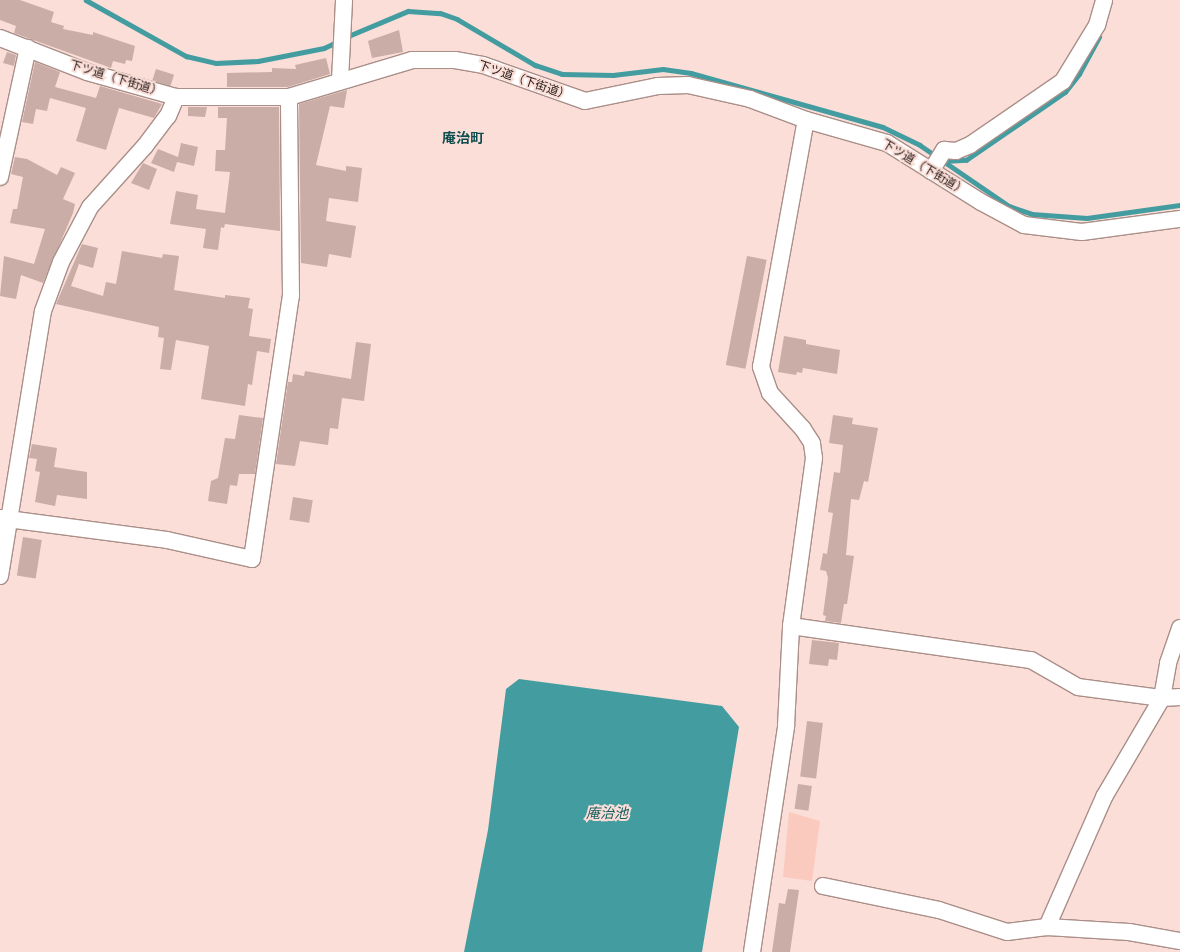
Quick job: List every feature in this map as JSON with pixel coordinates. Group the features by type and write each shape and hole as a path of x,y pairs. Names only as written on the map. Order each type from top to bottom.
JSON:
{"street":[{"path":"340,80 344,0"},
{"path":"931,171 944,150 956,151 970,145 1063,81 1097,25 1104,0"},
{"name":"下ツ道（下街道）","path":"0,38 87,72 176,97 288,97 320,90 340,80 412,60 455,60 483,65 584,101 658,86 688,85 750,99 806,120 887,143 1024,225 1082,232 1180,219"},
{"path":"0,177 2,157 28,48"},
{"path":"0,576 5,519 43,311 61,262 90,207 145,146 168,116 176,97"},
{"path":"5,519 167,540 252,559 291,296 288,97"},
{"path":"752,952 786,726 790,626 814,458 812,443 804,429 770,393 761,367 806,120"},
{"path":"790,626 1030,660 1078,687 1162,698 1180,697"},
{"path":"1047,928 1104,797 1162,698 1168,663 1180,628"},
{"path":"823,886 939,910 1007,932 1047,928 1129,932 1180,941"}],"shaded area":[{"path":"789,812 820,821 812,881 783,877"}],"water":[{"name":"庵治池","path":"519,679 722,706 739,727 702,952 464,952 488,830 506,689"}],"building":[{"path":"0,0 20,0 54,12 51,22 64,26 63,29 93,35 93,32 135,46 132,61 126,60 125,64 113,61 111,68 14,33 16,26 0,20"},
{"path":"399,30 403,52 372,58 368,41"},
{"path":"7,52 16,55 14,66 3,63"},
{"path":"326,58 330,74 288,87 227,87 227,73 272,72 272,68 296,69 295,65"},
{"path":"35,62 60,72 55,87 96,98 100,86 162,104 154,118 119,108 106,150 76,141 86,108 50,98 47,111 36,109 33,124 22,122"},
{"path":"156,69 174,75 170,86 152,80"},
{"path":"347,90 344,108 330,106 316,165 346,171 346,166 362,168 358,202 329,198 326,221 356,226 351,258 329,254 327,267 301,263 299,104"},
{"path":"188,107 207,107 205,117 188,116"},
{"path":"218,107 279,107 280,231 225,224 224,228 221,227 218,250 203,248 206,229 170,224 176,191 198,195 196,209 225,213 230,172 215,171 216,150 225,150 227,118 218,118"},
{"path":"181,143 198,147 194,166 177,162 174,172 151,163 158,149 178,157"},
{"path":"15,157 27,159 57,175 61,167 75,173 63,199 75,204 73,213 43,283 21,275 16,299 0,296 4,256 34,264 45,229 10,223 13,209 17,209 23,177 11,174"},
{"path":"143,163 157,169 149,190 131,183"},
{"path":"82,244 98,248 93,268 79,264 71,286 103,296 106,282 116,284 122,251 162,258 163,254 179,256 174,290 225,298 225,295 250,298 248,308 253,309 249,336 271,339 269,353 257,351 252,385 248,384 245,406 201,399 209,346 176,340 171,370 160,369 164,338 158,337 159,327 56,304"},
{"path":"747,256 767,260 745,369 726,365"},
{"path":"784,336 806,340 806,344 840,350 837,374 803,368 802,373 797,372 796,375 778,372"},
{"path":"356,342 371,344 364,401 342,398 338,429 330,428 328,445 300,441 295,466 276,464 288,382 292,382 293,374 304,376 305,371 351,379"},
{"path":"239,415 263,418 255,474 239,474 237,486 230,485 227,504 208,501 211,481 218,478 225,438 235,439"},
{"path":"833,415 853,418 852,424 878,428 868,482 864,481 859,500 851,499 846,555 854,556 847,604 844,604 841,623 825,621 826,616 823,615 828,578 826,571 820,570 823,553 827,554 833,513 828,512 834,472 840,473 843,445 829,443"},
{"path":"32,444 57,448 54,467 87,472 87,499 57,495 55,506 35,502 40,472 35,471 37,459 29,458"},
{"path":"293,497 313,500 309,523 289,520"},
{"path":"23,537 42,540 36,578 17,576"},
{"path":"812,640 839,643 837,660 829,659 828,666 809,664"},
{"path":"807,721 823,723 816,779 800,777"},
{"path":"798,784 812,786 808,811 795,809"},
{"path":"788,889 799,890 790,952 772,952 779,903 785,904"}],"waterway":[{"path":"86,0 186,56 216,63 258,61 324,48 339,41"},
{"path":"346,37 408,11 440,13 457,19 535,65 562,74 613,75 663,69 691,73 883,127 920,145 1009,206 1032,214 1087,218 1180,205"},
{"path":"944,161 966,160 1065,92 1079,74 1099,37"}],"district":[{"name":"庵治町","path":"463,139"}]}
